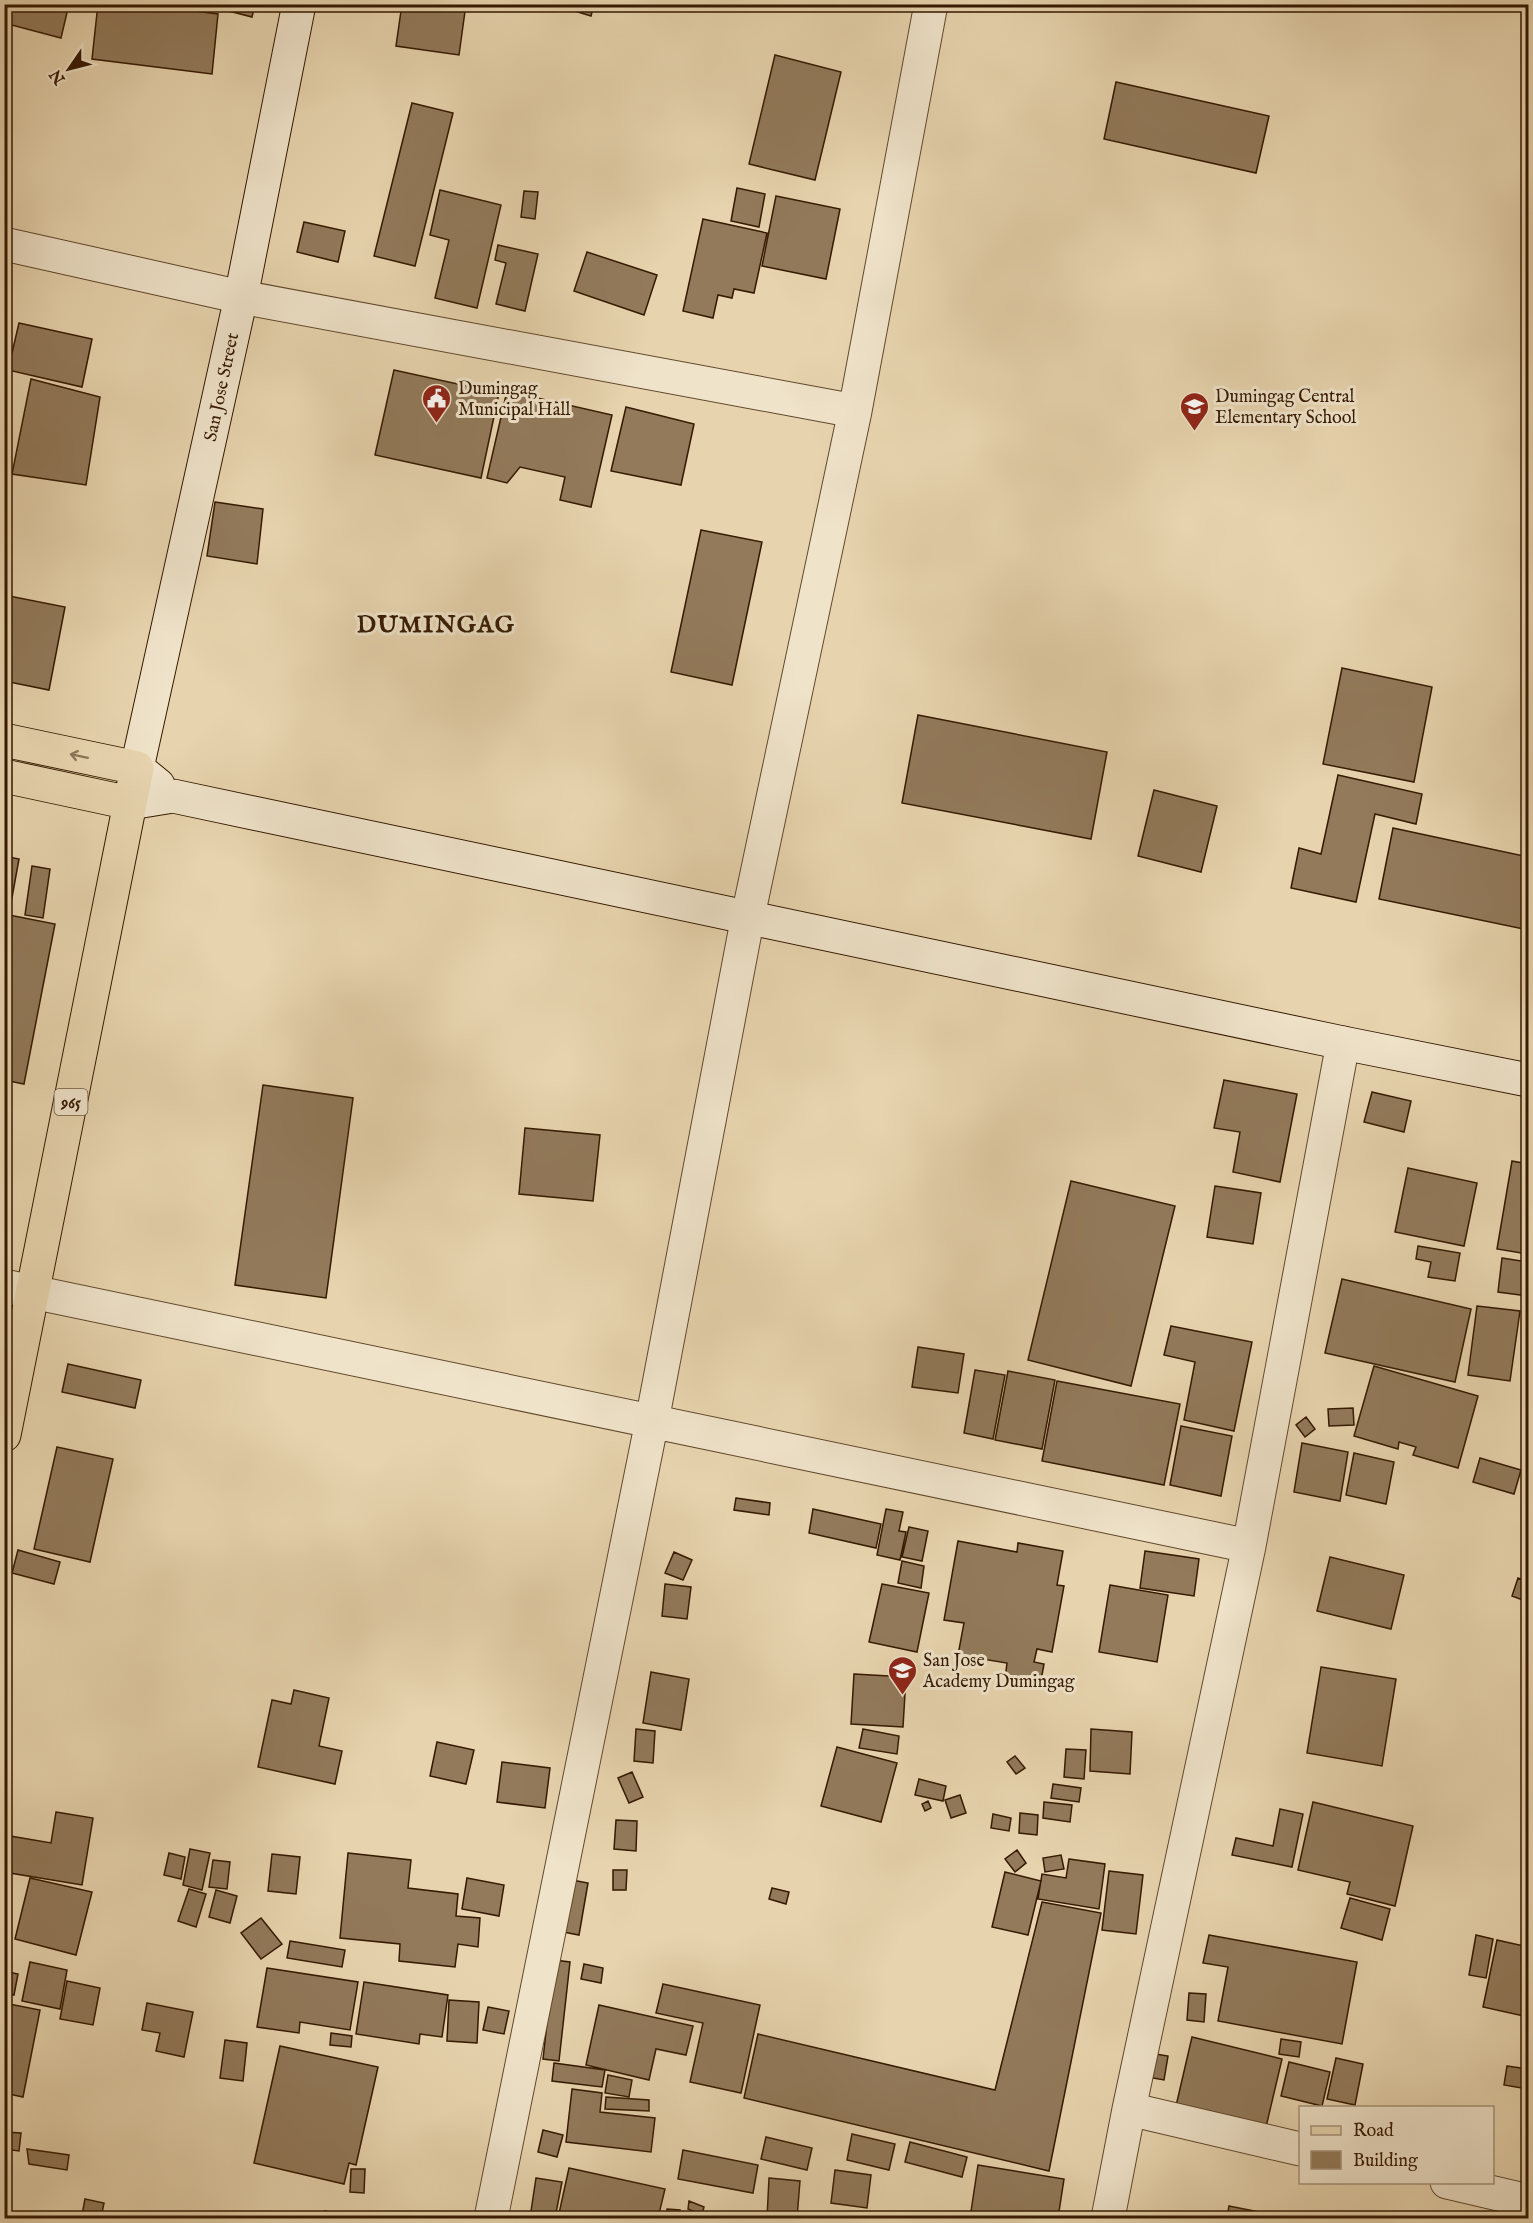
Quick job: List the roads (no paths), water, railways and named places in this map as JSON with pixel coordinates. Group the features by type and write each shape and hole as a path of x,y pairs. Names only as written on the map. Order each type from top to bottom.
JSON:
{"main road":[{"path":"4,741 137,768"},
{"name":"965","path":"4,1435 19,1289 137,768"},
{"path":"4,776 130,802"}],"street":[{"name":"San Jose Street","path":"137,768 241,297 299,4"},
{"path":"491,2218 652,1421 748,916 855,411 931,4"},
{"path":"4,244 241,297 855,411"},
{"path":"137,768 173,795"},
{"path":"130,802 173,795 1342,1043 1528,1080"},
{"path":"1108,2218 1128,2109 1250,1546 1342,1043"},
{"path":"19,1289 1250,1546"},
{"path":"1128,2109 1299,2149"},
{"path":"1456,2184 1528,2201"}],"place":[{"name":"Dumingag Municipal Hall","path":"437,424"},
{"name":"Dumingag Central Elementary School","path":"1194,432"},
{"name":"San Jose Academy Dumingag","path":"902,1696"}],"district":[{"name":"DUMINGAG","path":"436,624"}]}
